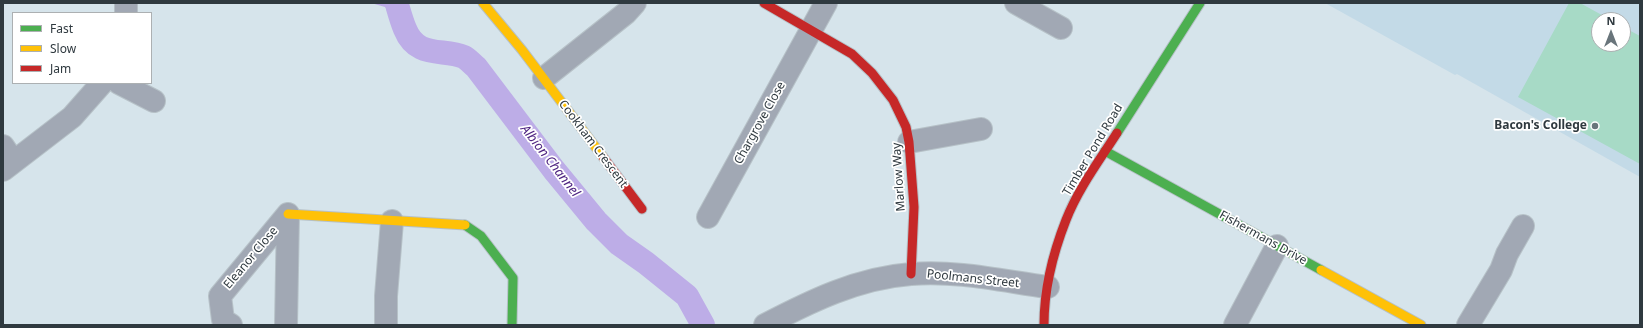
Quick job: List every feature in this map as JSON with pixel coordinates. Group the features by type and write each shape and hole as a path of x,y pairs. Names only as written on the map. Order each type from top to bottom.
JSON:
{"street":[{"name":"Cookham Crescent","path":"484,3 544,78 642,209"},
{"path":"544,78 626,14 635,3"},
{"name":"Marlow Way","path":"764,3 852,54 872,73 893,100 906,127 909,142 914,207 911,274"},
{"name":"Chargrove Close","path":"708,217 826,3"},
{"path":"1016,3 1061,28"},
{"name":"Timber Pond Road","path":"1044,325 1044,310 1052,264 1066,220 1085,183 1200,3"},
{"path":"6,159 72,117 101,84"},
{"path":"122,84 154,101"},
{"path":"909,142 981,129"},
{"name":"Fishermans Drive","path":"1105,151 1421,325"},
{"path":"288,214 465,225 481,236 513,278 512,325"},
{"name":"Eleanor Close","path":"231,325 223,320 220,296 288,214"},
{"name":"Eleanor Close","path":"286,325 288,214"},
{"path":"386,325 386,296 392,221"},
{"path":"1468,325 1501,270 1507,254 1524,226"},
{"path":"1235,325 1278,246"},
{"name":"Poolmans Street","path":"765,325 812,301 856,284 876,279 911,274 944,274 1048,287"}],"shaded area":[{"path":"371,3 406,4 387,11 385,7"},
{"name":"Bacon's College","path":"1325,3 1640,3 1640,177 1457,74 1455,75"}],"green space":[{"path":"1569,3 1580,3 1596,12 1591,12 1591,52 1631,52 1631,31 1640,36 1640,164 1518,97"}],"waterway":[{"name":"Albion Channel","path":"398,8 405,29 416,45 431,51 456,54 464,57 476,67 554,170 596,221 619,244 646,263 687,296 703,325"}],"traffic: fast":[{"path":"1117,133 1200,3"},
{"path":"1105,151 1321,270"},
{"path":"465,225 481,236 513,278 512,325"}],"traffic: slow":[{"path":"483,3 522,50 603,157"},
{"path":"288,214 465,225"},
{"path":"1321,270 1421,325"}],"traffic: jam":[{"path":"764,3 852,54 872,73 893,100 906,127 909,142 914,207 911,274"},
{"path":"1044,325 1044,312 1050,272 1057,245 1066,220 1083,186 1117,133"},
{"path":"603,157 642,209"}],"place":[{"name":"Bacon's College","path":"1595,126"}]}
